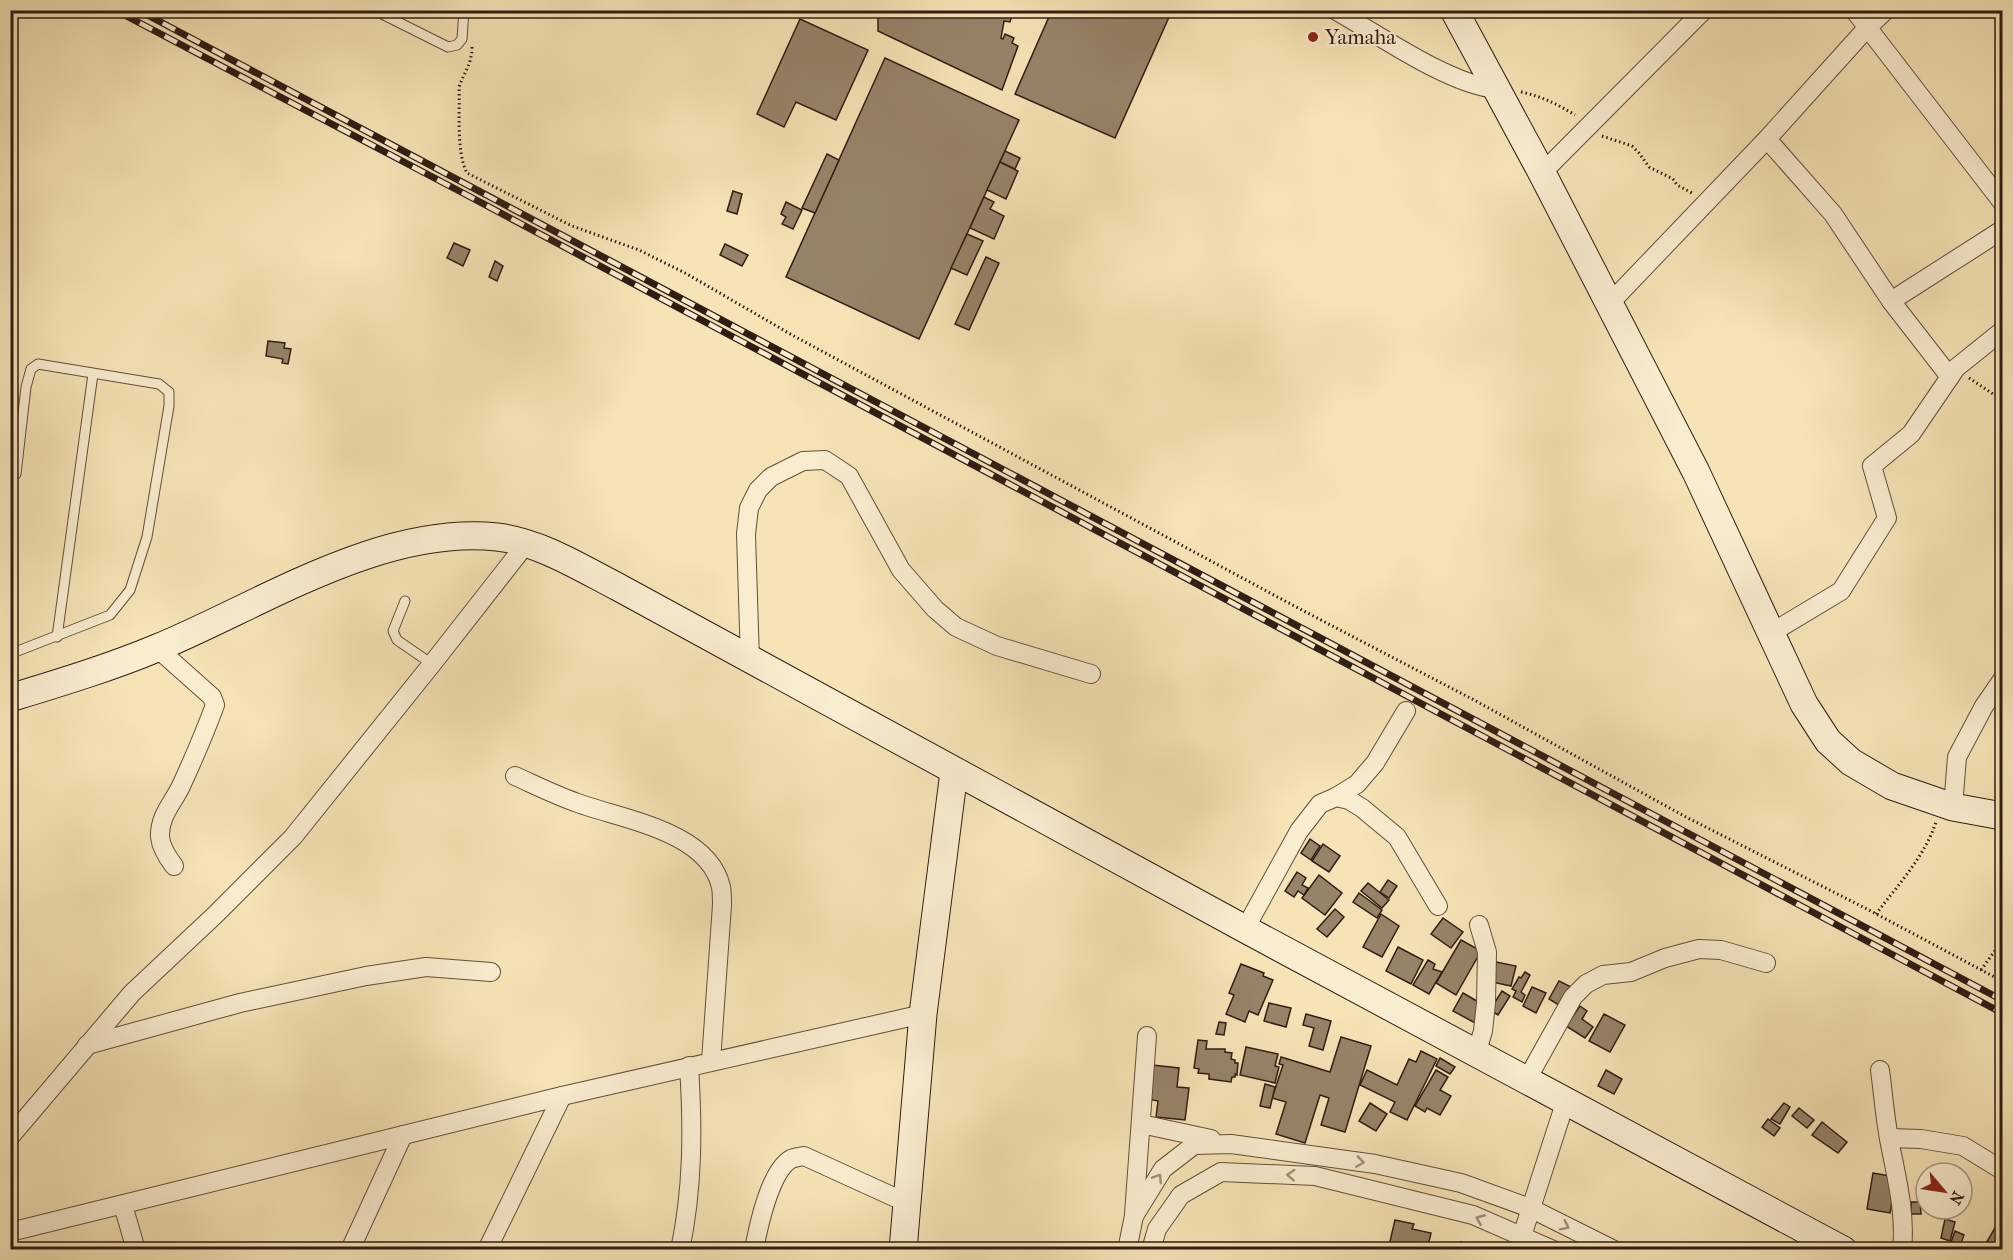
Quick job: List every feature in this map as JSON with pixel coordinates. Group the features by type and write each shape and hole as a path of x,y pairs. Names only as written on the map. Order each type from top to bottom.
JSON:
{"street":[{"path":"1335,10 1456,77 1483,87 1496,89"},
{"path":"1454,10 1542,173 1696,472 1804,704 1828,741 1851,762 1892,786 1948,805 2002,816"},
{"path":"1542,173 1704,10"},
{"path":"1854,10 2002,202"},
{"path":"1609,304 1767,139 1886,10"},
{"path":"1767,139 1833,214 1891,301 1953,373"},
{"path":"1891,301 2002,230"},
{"path":"1771,633 1841,591 1887,518 1872,466 1911,434 1953,373 2002,331"},
{"path":"750,661 746,534 749,508 758,490 771,477 803,461 825,460 849,476 901,570 935,609 957,627 998,646 1091,674"},
{"path":"10,698 60,683 157,648 281,589 382,550 434,539 471,537 499,537 526,544 573,563 954,772 1843,1250"},
{"path":"10,1137 132,993 293,837 526,544"},
{"path":"157,648 212,698 215,705 180,788 163,818 160,837 165,853 174,866"},
{"path":"1948,805 1957,757 1984,706 2002,680"},
{"path":"1245,929 1299,831 1320,804 1357,784 1375,763 1406,711"},
{"path":"903,1250 923,1014 954,772"},
{"path":"515,776 576,803 654,825 688,845 711,864 721,886 722,905 711,1062"},
{"path":"1336,797 1349,800 1362,808 1397,837 1438,906"},
{"path":"1476,1054 1483,1031 1486,1003 1487,952 1479,925"},
{"path":"1526,1081 1573,997 1586,984 1603,975 1631,972 1665,958 1699,949 1721,950 1766,963"},
{"path":"87,1045 240,1003 366,976 426,967 491,972"},
{"path":"10,1232 562,1096 923,1014"},
{"path":"1127,1250 1134,1216 1147,1036"},
{"path":"680,1250 685,1227 690,1177 692,1123 689,1066"},
{"path":"1880,1070 1889,1138 1898,1176 1904,1232 1902,1250"},
{"path":"487,1250 562,1096"},
{"path":"1522,1236 1565,1102"},
{"path":"1141,1124 1230,1144 1375,1164 1461,1183 1530,1209 1614,1250"},
{"path":"350,1250 403,1135"},
{"path":"1889,1138 1921,1139 1963,1146 2002,1170"},
{"path":"1134,1216 1163,1169 1194,1145 1230,1144"},
{"path":"754,1250 760,1213 782,1166 792,1158 804,1156 907,1203"},
{"path":"1315,1176 1319,1156"},
{"path":"1151,1250 1157,1229 1181,1195 1221,1172 1315,1176 1473,1215 1553,1250"},
{"path":"123,1205 135,1248"}],"lane":[{"path":"374,10 448,47 458,45 462,39 464,10"},
{"path":"10,654 110,615 130,590 147,537 169,406 169,392 159,384 38,364 31,369 26,387 16,474"},
{"path":"57,637 93,374"},
{"path":"405,601 393,631 397,640 432,664"}],"path":[{"path":"462,39 470,43 472,47 468,71 459,87 461,141 464,168 467,173 572,226 639,250 687,274 792,335 1277,597 1474,700 1686,817 2002,981"},
{"path":"1496,89 1510,89 1553,102 1587,127 1632,146 1649,167 1673,179 1681,188 1707,201"},
{"path":"1953,373 2002,400"},
{"path":"1876,914 1918,857 1948,805"},
{"path":"1981,970 2002,941"}],"building":[{"path":"878,10 1013,12 1010,22 1004,21 1001,38 1003,39 1005,34 1014,38 1012,43 1018,46 1002,90 878,31"},
{"path":"1052,10 1154,10 1169,17 1115,138 1015,94"},
{"path":"800,19 868,50 836,120 796,102 784,127 757,114"},
{"path":"885,58 1019,120 919,339 786,277"},
{"path":"1005,151 1020,158 1015,169 1000,162"},
{"path":"827,154 839,160 815,213 802,208"},
{"path":"1000,162 1018,171 1006,199 987,190"},
{"path":"733,191 742,194 737,214 727,211"},
{"path":"984,197 994,202 990,209 1004,216 994,239 970,228"},
{"path":"786,202 802,210 793,229 782,224 786,217 781,214"},
{"path":"967,234 983,241 967,275 951,268"},
{"path":"454,243 470,250 463,266 447,258"},
{"path":"725,244 748,255 742,266 720,255"},
{"path":"986,257 999,263 969,330 955,324"},
{"path":"495,261 503,266 497,281 489,277"},
{"path":"268,341 285,343 284,348 291,349 288,364 282,363 283,359 266,356"},
{"path":"1310,839 1320,846 1311,860 1301,853"},
{"path":"1323,844 1340,856 1329,872 1312,861"},
{"path":"1297,872 1306,878 1302,885 1308,888 1304,895 1298,891 1294,897 1285,891"},
{"path":"1319,875 1342,893 1325,915 1302,898"},
{"path":"1388,880 1397,886 1389,898 1380,892"},
{"path":"1368,883 1389,900 1382,908 1361,891"},
{"path":"1359,893 1382,910 1377,918 1353,902"},
{"path":"1335,909 1344,917 1327,937 1317,929"},
{"path":"1381,914 1399,926 1382,957 1363,947"},
{"path":"1443,918 1463,932 1451,948 1431,934"},
{"path":"1461,940 1481,951 1456,995 1436,983"},
{"path":"1398,947 1423,960 1411,984 1386,971"},
{"path":"1428,960 1435,964 1433,969 1442,972 1429,994 1413,985"},
{"path":"1496,962 1516,966 1511,986 1492,982"},
{"path":"1241,964 1264,973 1263,976 1273,980 1258,1015 1249,1011 1245,1022 1226,1014 1234,995 1229,993"},
{"path":"1525,972 1530,975 1521,992 1525,995 1522,1002 1513,997 1516,991 1512,989"},
{"path":"1559,981 1573,988 1562,1007 1549,999"},
{"path":"1532,987 1546,993 1536,1013 1523,1006"},
{"path":"1502,991 1510,996 1498,1015 1490,1010"},
{"path":"1463,993 1482,1004 1479,1025 1453,1011"},
{"path":"1269,1003 1291,1008 1286,1027 1264,1021"},
{"path":"1580,1006 1587,1011 1582,1019 1593,1027 1585,1038 1566,1026"},
{"path":"1306,1014 1331,1021 1323,1050 1309,1046 1314,1028 1303,1025"},
{"path":"1604,1014 1625,1025 1610,1052 1589,1041"},
{"path":"1219,1022 1226,1023 1224,1035 1216,1034"},
{"path":"1341,1037 1371,1046 1345,1132 1321,1125 1329,1098 1320,1095 1305,1143 1276,1134 1286,1102 1272,1098 1283,1065 1279,1064 1281,1057 1330,1072"},
{"path":"1198,1040 1207,1041 1206,1049 1225,1049 1225,1052 1232,1053 1231,1059 1238,1063 1237,1075 1232,1077 1231,1082 1209,1079 1209,1074 1198,1073 1199,1069 1194,1068"},
{"path":"1246,1047 1278,1054 1275,1066 1279,1067 1275,1083 1240,1075"},
{"path":"1421,1051 1437,1059 1407,1120 1390,1112 1395,1102 1360,1085 1367,1070 1397,1085 1409,1059 1416,1062"},
{"path":"1440,1058 1455,1067 1450,1074 1436,1066"},
{"path":"1152,1065 1179,1068 1177,1087 1189,1088 1185,1120 1156,1117 1158,1101 1148,1099"},
{"path":"1436,1070 1448,1077 1440,1090 1451,1096 1440,1115 1427,1108 1425,1112 1415,1106"},
{"path":"1606,1070 1622,1079 1614,1094 1598,1086"},
{"path":"1265,1084 1275,1087 1270,1108 1260,1106"},
{"path":"1370,1103 1387,1114 1376,1131 1359,1121"},
{"path":"1784,1103 1790,1107 1780,1124 1771,1119"},
{"path":"1799,1108 1814,1120 1807,1128 1792,1116"},
{"path":"1768,1119 1780,1128 1774,1136 1762,1127"},
{"path":"1822,1122 1847,1142 1838,1153 1812,1135"},
{"path":"1873,1173 1896,1177 1890,1213 1867,1209"},
{"path":"1911,1202 1914,1202 1914,1214 1911,1214"},
{"path":"2002,1216 2002,1250 1982,1250"},
{"path":"1395,1220 1414,1224 1412,1229 1431,1233 1427,1250 1388,1250"},
{"path":"1945,1221 1955,1222 1950,1241 1941,1238"},
{"path":"1955,1231 1964,1235 1960,1246 1951,1242"},
{"path":"1461,1242 1483,1250 1458,1250"}],"railway":[{"path":"115,10 2002,1013"},
{"path":"138,10 2002,1000"}],"place":[{"name":"Yamaha","path":"1313,37"}]}
